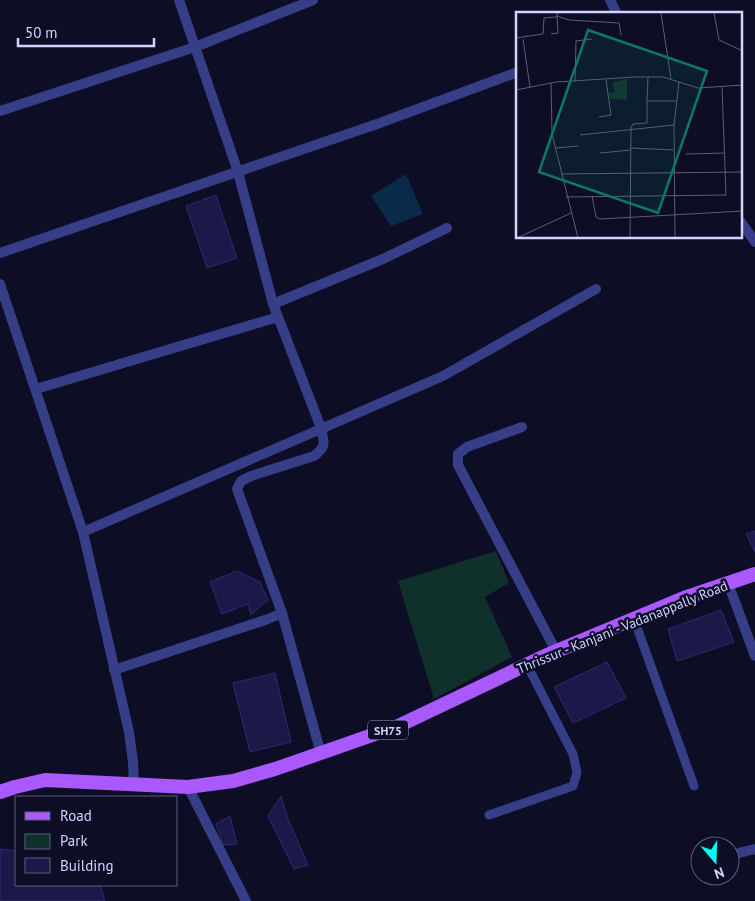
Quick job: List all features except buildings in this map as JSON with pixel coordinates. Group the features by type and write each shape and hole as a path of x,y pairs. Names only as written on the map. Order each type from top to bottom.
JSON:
{"main road":[{"name":"Thrissur - Kanjani - Vadanappally Road","path":"0,792 45,780 188,787 233,781 275,769 398,726 556,651 684,598 755,574"}],"street":[{"path":"179,0 238,172 273,304 321,428 324,444 321,450 314,456 241,480 237,489 282,613 321,754"},
{"path":"0,111 194,47 313,0"},
{"path":"610,0 616,12"},
{"path":"0,254 377,124 516,73"},
{"path":"742,223 755,242"},
{"path":"273,304 383,259 447,228"},
{"path":"0,284 83,532 129,732 134,785"},
{"path":"83,532 443,376 596,289"},
{"path":"36,389 278,317"},
{"path":"522,427 467,447 458,454 458,465 556,651"},
{"path":"728,583 755,656"},
{"path":"114,670 268,620 282,613"},
{"path":"188,787 246,901"},
{"path":"740,853 755,849"}],"lane":[{"path":"634,619 694,786"},
{"path":"489,815 573,786 577,773 573,754 527,664"}],"green space":[{"path":"496,551 509,583 485,597 512,657 434,699 398,581"}],"water":[{"path":"406,174 423,214 391,226 371,196"}]}
